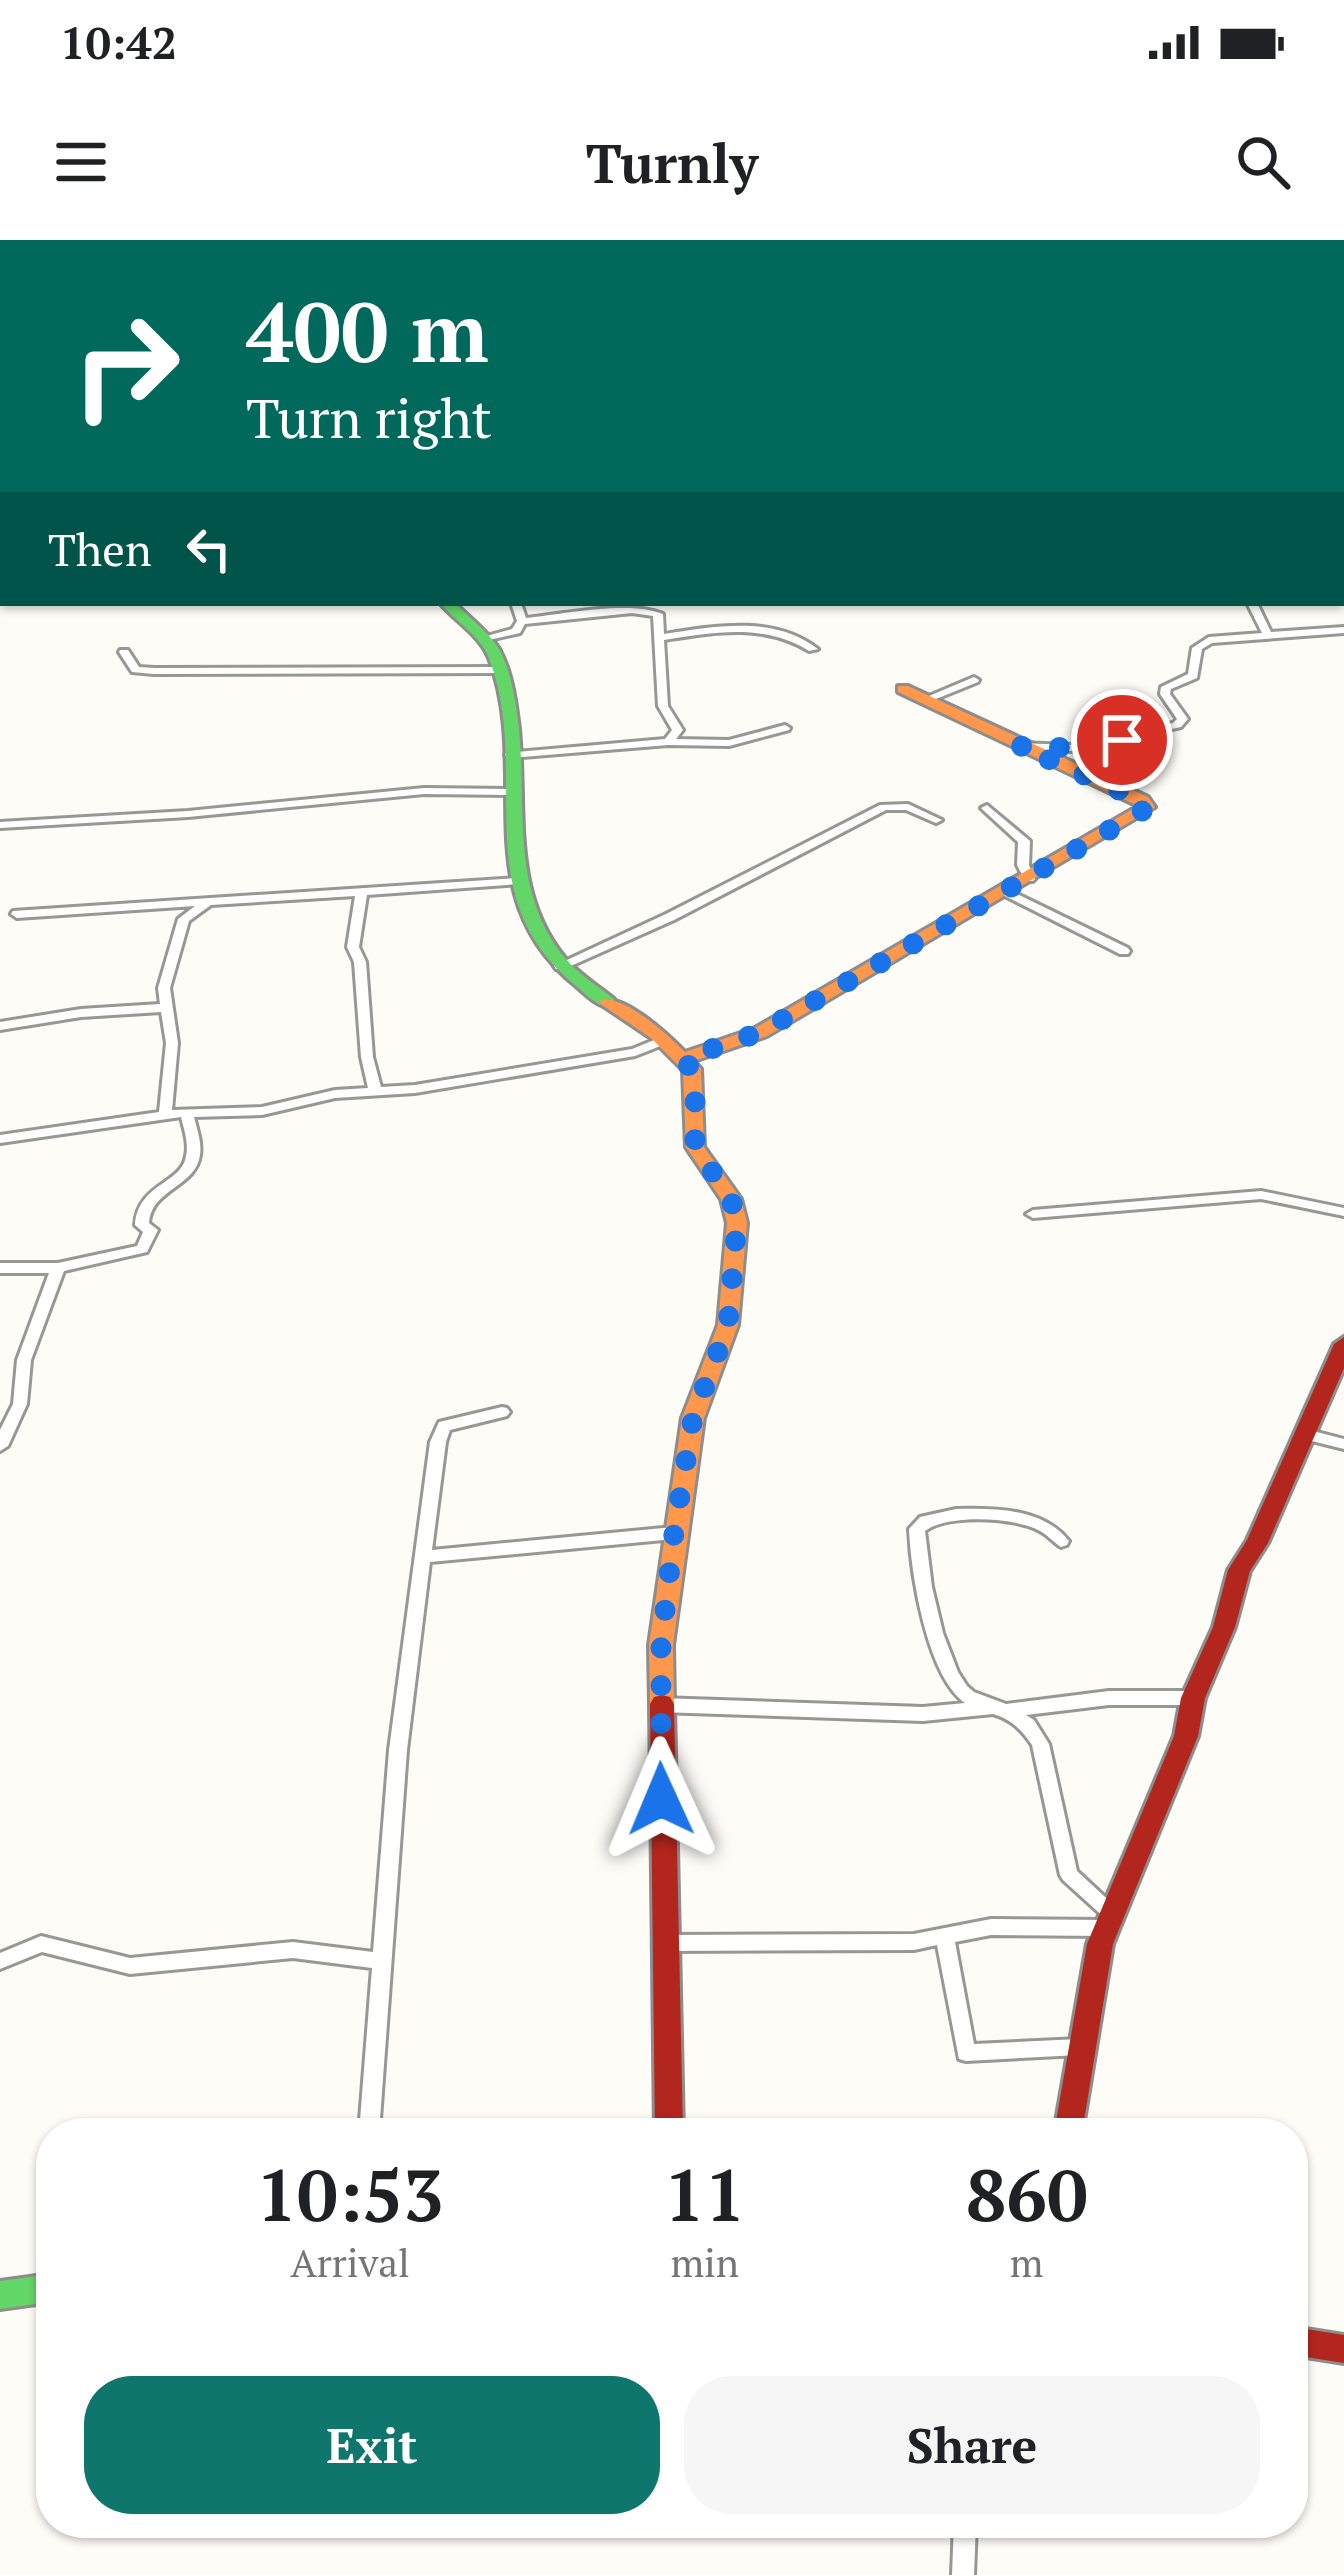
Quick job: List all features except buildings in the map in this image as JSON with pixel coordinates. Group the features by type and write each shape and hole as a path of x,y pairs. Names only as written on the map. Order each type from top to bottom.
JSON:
{"street":[{"path":"450,606 484,640 499,670 510,755 516,882 540,944 560,966 685,1058 695,1079 695,1147 731,1199 737,1223 728,1325 693,1418 674,1533 659,1705 661,1846 669,1943 669,2118"},
{"path":"484,640 516,631 522,621 517,606"},
{"path":"1253,606 1268,636"},
{"path":"522,621 643,610 661,618 663,706 678,730 668,742"},
{"path":"658,638 722,629 772,630 794,634 814,649"},
{"path":"1018,746 1073,748 1177,725 1183,719 1164,690 1193,676 1199,645 1219,638 1344,630"},
{"path":"124,652 136,670 154,671 499,670"},
{"path":"927,699 974,680"},
{"path":"685,1058 761,1032 1007,893 1147,807 1142,800 903,689"},
{"path":"510,755 668,742 730,743 784,728"},
{"path":"0,825 188,814 424,791 511,792"},
{"path":"560,966 670,917 884,807 908,807 936,820"},
{"path":"987,808 1022,836 1029,879"},
{"path":"17,914 516,882"},
{"path":"362,892 353,947 360,962 367,1057 376,1092"},
{"path":"1007,893 1124,951"},
{"path":"165,1115 172,1043 164,988 182,924 209,902"},
{"path":"0,1026 81,1013 164,1008"},
{"path":"0,1139 165,1115 262,1111 335,1094 563,1065 635,1052 664,1040"},
{"path":"0,1268 58,1268 122,1257 149,1242 151,1230 142,1225 143,1211 186,1173 197,1146 187,1113"},
{"path":"1033,1214 1262,1195 1344,1212"},
{"path":"0,1446 20,1404 24,1360 58,1268"},
{"path":"1070,2118 1091,1976 1109,1921 1186,1736 1193,1698 1224,1627 1240,1570 1257,1543 1344,1343"},
{"path":"370,2118 398,1750 440,1431 453,1422 502,1412"},
{"path":"1305,1434 1344,1444"},
{"path":"1061,1541 1033,1522 958,1513 921,1522 917,1538 928,1603 955,1682 966,1696 1028,1725 1040,1744 1069,1875 1109,1921"},
{"path":"425,1557 674,1533"},
{"path":"943,1713 955,1682"},
{"path":"659,1705 943,1713 1091,1699 1193,1698"},
{"path":"669,1943 914,1942 992,1927 1109,1921"},
{"path":"945,1936 966,2054 1079,2047"},
{"path":"0,1961 40,1944 130,1966 293,1950 379,1961"},
{"path":"0,2295 36,2290"},
{"path":"1308,2343 1344,2349"},
{"path":"963,2575 964,2538"}],"traffic: fast":[{"path":"450,606 492,650 509,707 514,844 519,886 534,927 562,966 608,1003"},
{"path":"0,2295 36,2290"}],"traffic: slow":[{"path":"684,1058 761,1032 1147,807 1142,800 903,689"},
{"path":"608,1003 657,1034 692,1069 695,1147 731,1199 737,1223 728,1325 693,1418 661,1645 662,1704"}],"traffic: jam":[{"path":"1071,2118 1100,1944 1186,1736 1193,1698 1224,1627 1239,1570 1257,1543 1344,1344"},
{"path":"662,1704 669,2118"},
{"path":"1308,2343 1344,2349"}],"route":[{"path":"661,1799 661,1645 674,1533 693,1418 728,1325 737,1223 731,1199 695,1147 695,1079 685,1058 761,1032 1144,810 1147,804 1142,800 1018,746 1039,743 1073,748 1122,740"}]}
